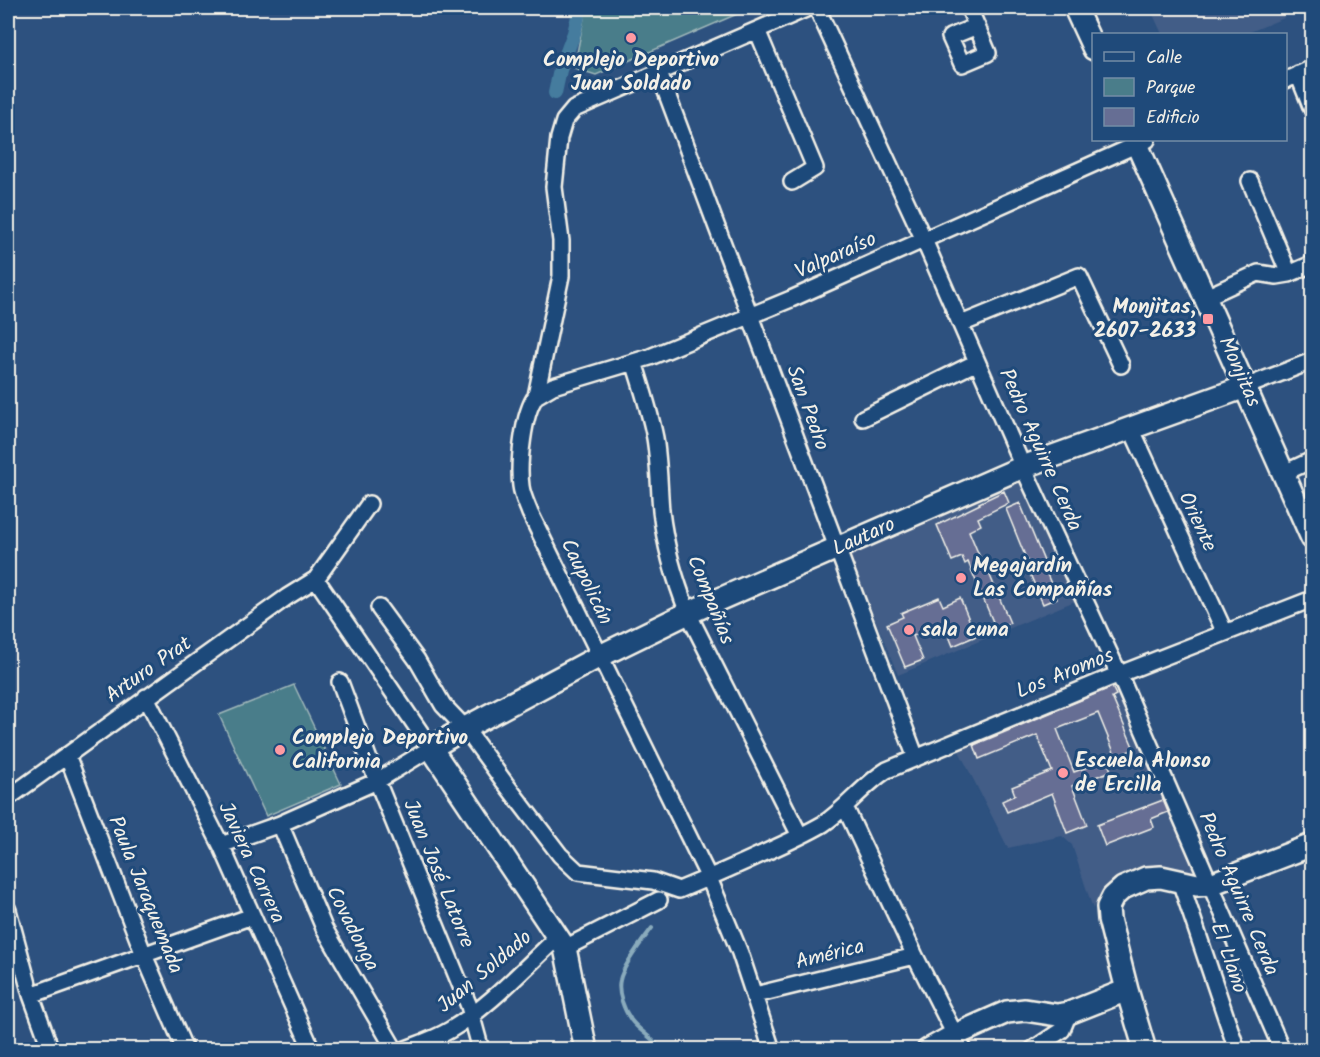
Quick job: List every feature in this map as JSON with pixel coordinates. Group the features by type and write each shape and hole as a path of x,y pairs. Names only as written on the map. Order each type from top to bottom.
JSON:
{"street":[{"path":"658,73 808,8"},
{"name":"Pedro Aguirre Cerda","path":"817,8 924,240 1023,467 1119,674 1282,1050"},
{"path":"969,8 976,26"},
{"path":"1075,8 1092,45"},
{"path":"757,30 815,168 792,182"},
{"path":"1312,68 1292,77 1312,109"},
{"name":"Caupolicán","path":"658,73 574,109 564,122 559,138 554,187 561,241 561,276 536,396 527,416 522,454 521,488 530,513 709,878 740,953 772,1050"},
{"name":"San Pedro","path":"658,73 916,758"},
{"name":"Valparaíso","path":"536,396 553,386 672,349 824,285 1140,141"},
{"name":"Monjitas","path":"1140,141 1312,538"},
{"path":"1250,181 1289,274"},
{"path":"1206,297 1258,273 1277,276 1289,274 1312,264"},
{"path":"961,324 1079,276 1121,365"},
{"name":"Compañías","path":"634,362 655,437 662,513 675,579 688,613 800,836"},
{"name":"Pedro Aguirre Cerda","path":"863,418 978,362"},
{"name":"Lautaro","path":"431,748 600,656 688,613 1023,467 1312,362"},
{"name":"Oriente","path":"1131,428 1225,633"},
{"path":"1284,473 1312,460"},
{"path":"369,504 316,579 561,943 586,1050"},
{"name":"Arturo Prat","path":"8,798 286,597 316,579"},
{"name":"Los Aromos","path":"845,807 875,778 916,758 1119,674 1312,599"},
{"path":"379,608 417,660 443,705 465,728 560,855 579,872 652,881 679,890 800,836 823,824 845,807 915,956 959,1042"},
{"name":"Juan José Latorre","path":"340,682 377,781 469,1006 481,1050"},
{"name":"Javiera Carrera","path":"146,697 221,845 312,1050"},
{"path":"221,845 280,824 377,781 431,748"},
{"name":"Paula Jaraquemada","path":"67,755 144,955 185,1050"},
{"name":"Covadonga","path":"280,824 324,928 394,1050"},
{"path":"1145,1050 1109,920 1108,907 1113,897 1123,888 1146,878 1161,877 1197,885 1211,884 1312,845"},
{"name":"El Llano","path":"1180,881 1237,1050"},
{"name":"Juan Soldado","path":"403,1050 448,1031 472,1016 561,943 659,900"},
{"path":"8,910 31,995 51,1050"},
{"path":"31,995 252,916"},
{"name":"América","path":"755,995 915,956"},
{"path":"928,1050 959,1042 1007,1011 1069,1013 1127,990"},
{"path":"1032,1050 1062,1030 1069,1013"}],"shaded area":[{"path":"1150,8 1280,8 1284,18 1247,33 1162,33"},
{"name":"Megajardín Las Compañías","path":"1022,480 1075,601 898,675 849,555"},
{"name":"Escuela Alonso de Ercilla","path":"1119,684 1197,873 1157,869 1125,875 1101,892 1093,909 1072,845 1062,836 1008,848 957,747"}],"green space":[{"name":"Complejo Deportivo Juan Soldado","path":"586,8 751,8 596,75 574,68"},
{"name":"Complejo Deportivo California","path":"294,685 341,784 266,816 219,715"}],"building":[{"path":"1004,491 1009,503 978,518 981,525 969,531 1010,623 996,629 968,562 965,564 962,557 952,561 937,525"},
{"path":"1020,503 1057,598 1043,604 1006,509"},
{"name":"sala cuna","path":"939,597 943,606 960,598 976,636 953,646 944,624 913,636 923,660 905,667 887,624 903,617 901,613"},
{"path":"1112,687 1116,695 1112,697 1134,749 1116,757 1098,713 1057,729 1074,772 1107,760 1111,771 1072,786 1087,825 1067,833 1052,793 1007,812 1002,801 1015,795 1012,787 1052,771 1037,735 979,759 974,745"},
{"path":"1163,800 1168,812 1151,819 1154,827 1105,846 1097,825"}],"waterway":[{"path":"555,93 580,8"},
{"path":"652,928 625,967 619,990 631,1020 661,1050"}],"place":[{"name":"Complejo Deportivo Juan Soldado","path":"631,38"},
{"name":"Monjitas, 2607-2633","path":"1208,319"},
{"name":"Megajardín Las Compañías","path":"961,578"},
{"name":"sala cuna","path":"909,630"},
{"name":"Complejo Deportivo California","path":"280,750"},
{"name":"Escuela Alonso de Ercilla","path":"1063,773"}]}
